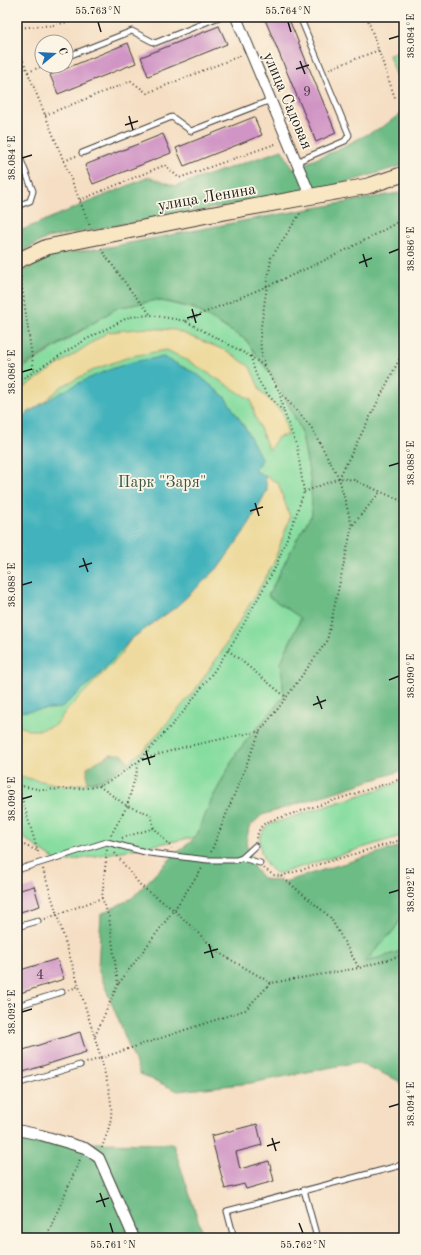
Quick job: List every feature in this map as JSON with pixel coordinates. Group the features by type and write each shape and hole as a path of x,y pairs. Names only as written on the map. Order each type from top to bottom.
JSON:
{"street":[{"name":"улица Садовая","path":"236,17 311,197"},
{"name":"улица Ленина","path":"17,259 47,247 368,186 404,174"},
{"path":"17,1130 41,1135 85,1148 99,1158 134,1238"}],"lane":[{"path":"74,54 132,31 154,43 219,17"},
{"path":"296,162 345,141 349,135 300,17"},
{"path":"82,153 172,117 191,131 270,100"},
{"path":"17,150 33,191 30,201 17,206"},
{"path":"17,870 107,842 149,853 208,860 236,860 242,858 255,846"},
{"path":"242,858 260,863"},
{"path":"17,928 38,921"},
{"path":"17,1006 62,992"},
{"path":"17,1084 80,1065"},
{"path":"234,1238 227,1211 402,1165 404,1168"},
{"path":"304,1190 317,1238"}],"path":[{"path":"17,28 55,25 88,17"},
{"path":"367,17 396,98"},
{"path":"322,71 379,50"},
{"path":"17,51 20,53 28,72 91,229"},
{"path":"45,114 131,81 147,93 250,52"},
{"path":"28,72 34,70"},
{"path":"80,200 165,165 179,178 287,140"},
{"path":"64,161 82,153"},
{"path":"311,197 271,258 260,334 261,352 264,366 279,391 311,427 339,478 352,526"},
{"path":"185,321 337,254 381,232 404,218"},
{"path":"98,245 131,291 151,315"},
{"path":"17,259 25,302 34,372"},
{"path":"17,382 85,340 129,317 151,315 185,321 250,356 264,366"},
{"path":"339,478 404,350"},
{"path":"250,356 253,369 264,391 284,412"},
{"path":"99,1158 111,1118 111,1105 101,1058 18,785 42,790 88,788 99,786 112,780 140,760 181,715 236,638 276,566 304,492 297,447 284,412 279,391"},
{"path":"304,492 339,478 354,480 404,502"},
{"path":"140,760 184,747 260,731 327,641 352,526 380,492"},
{"path":"228,650 286,698"},
{"path":"95,1036 118,984 109,917 102,898 107,842 126,806 140,760"},
{"path":"255,846 256,836 260,828 266,822 404,778"},
{"path":"99,786 126,806 150,814 154,828 179,857"},
{"path":"107,842 154,828"},
{"path":"260,863 266,871 272,875 281,876 404,839"},
{"path":"17,842 38,851"},
{"path":"107,842 141,886 174,910 219,953 271,983"},
{"path":"281,876 330,917 358,968"},
{"path":"38,921 102,898"},
{"path":"80,1065 245,1010 271,983 358,968 404,955"},
{"path":"62,992 79,986"},
{"path":"46,1238 85,1148"}],"green space":[{"path":"404,50 404,93 403,93 389,55"},
{"path":"404,111 404,165 331,187 47,238 17,254 17,232 149,177 176,186 282,150 293,169 332,152 384,126"},
{"path":"404,192 404,770 262,815 249,827 246,843 254,868 264,879 284,882 404,845 404,913 394,930 365,962 404,950 404,1091 399,1081 358,1062 251,1083 178,1091 140,1074 98,969 101,914 132,898 170,859 196,837 212,799 237,752 284,696 281,662 301,618 268,596 297,539 312,514 311,483 301,430 280,388 246,340 194,308 157,300 117,308 17,370 17,274 54,255 109,247"},
{"name":"Парк \"Заря\"","path":"157,300 194,309 246,340 280,388 301,430 311,483 312,514 297,539 268,596 301,617 281,662 284,696 237,752 212,799 196,837 59,863 17,833 17,372 117,308"},
{"path":"122,753 129,762 102,780 87,783 86,767 111,754"},
{"path":"404,782 404,835 281,873 271,870 265,862 261,852 260,838 268,825"},
{"path":"404,913 404,950 364,963 394,930"},
{"path":"17,1142 173,1144 204,1238 17,1238"}],"sand":[{"path":"147,328 175,330 229,352 250,367 261,392 283,414 288,435 278,437 269,450 255,416 251,400 192,363 167,350 132,356 98,368 62,386 44,402 17,420 17,392 108,332"},
{"path":"265,476 278,483 290,517 273,565 222,651 195,690 145,749 129,762 122,754 111,754 87,767 87,783 65,786 17,776 17,725 28,730 39,730 56,725 65,712 119,657 131,639 176,607 248,526 267,490"}],"water":[{"path":"163,357 197,374 225,397 246,429 262,460 254,470 265,476 267,490 248,526 219,567 176,607 131,639 99,675 61,708 17,712 17,420 56,395 83,381 131,363"}],"building":[{"path":"264,17 288,17 336,133 316,142"},
{"path":"219,26 227,44 148,76 141,57"},
{"path":"128,43 136,63 58,94 50,75 74,74 74,65"},
{"path":"254,117 262,135 184,166 176,148"},
{"path":"163,134 171,153 93,184 85,165"},
{"path":"34,886 40,906 17,913 17,891"},
{"path":"57,959 64,979 17,994 17,971"},
{"path":"80,1032 86,1052 17,1074 17,1052"},
{"path":"257,1124 262,1145 236,1152 240,1169 269,1161 274,1181 246,1189 244,1184 225,1189 211,1136"}]}
